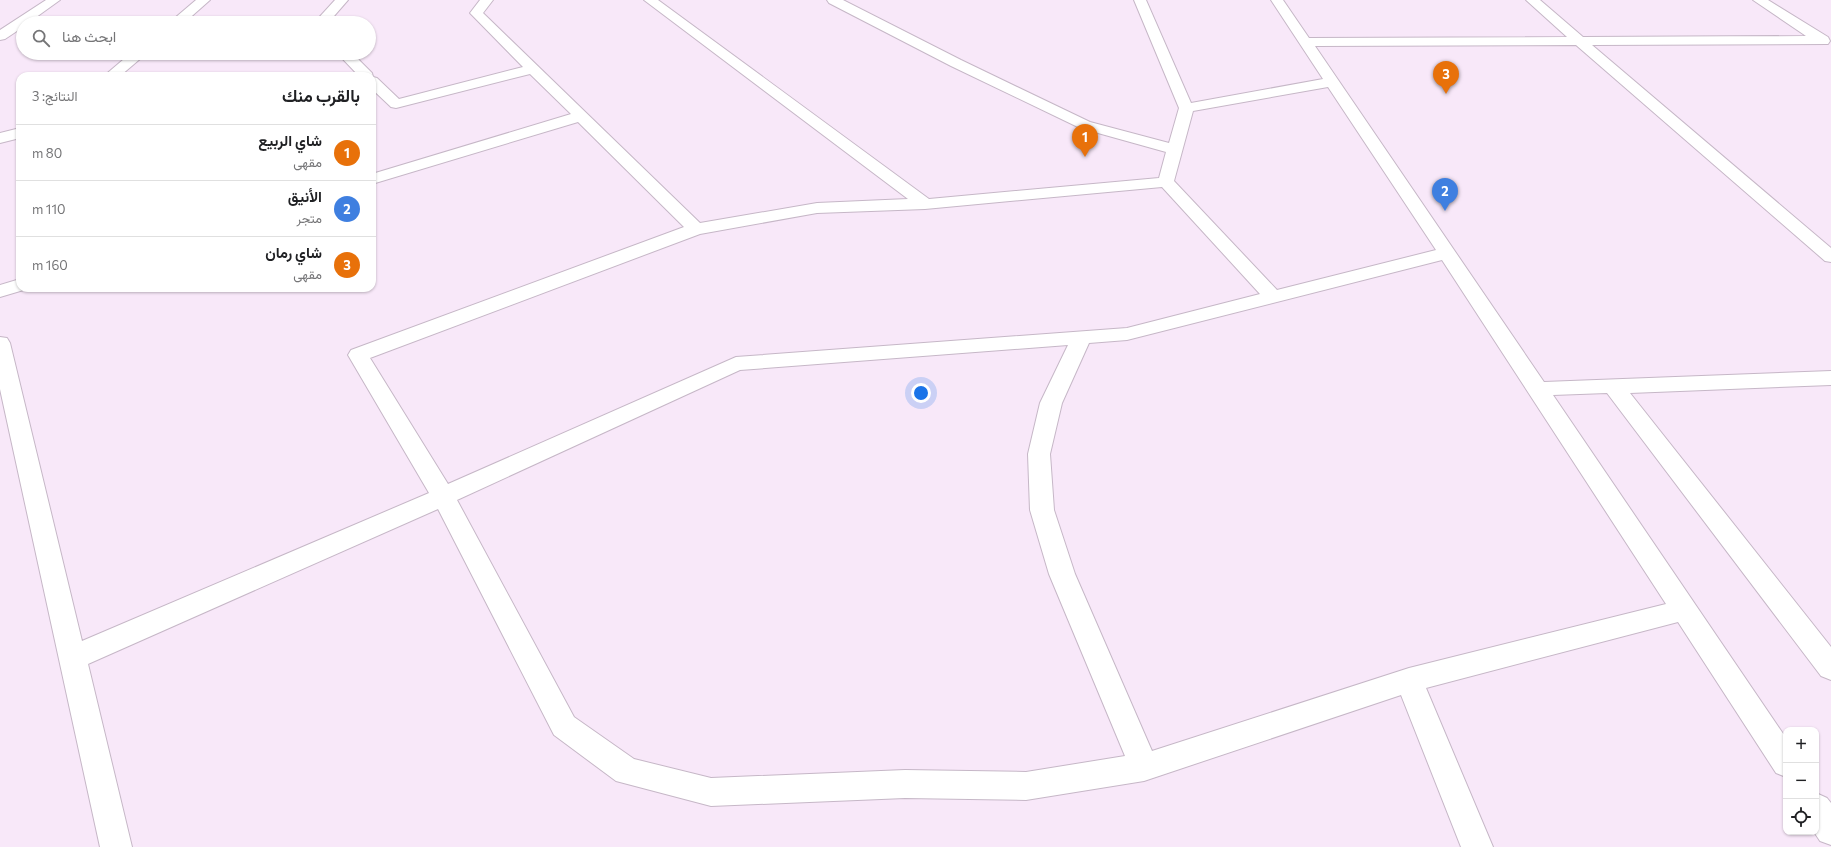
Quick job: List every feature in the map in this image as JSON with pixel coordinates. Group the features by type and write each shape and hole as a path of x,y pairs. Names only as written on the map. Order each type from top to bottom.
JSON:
{"street":[{"path":"30,16 54,0"},
{"path":"185,16 204,0"},
{"path":"327,16 342,0"},
{"path":"487,0 476,13 696,229"},
{"path":"650,0 925,204"},
{"path":"833,0 956,63 1085,125 1174,149"},
{"path":"1140,0 1186,108 1166,182"},
{"path":"1277,0 1448,253 1536,389 1783,758"},
{"path":"1532,0 1831,257"},
{"path":"1760,0 1827,43"},
{"path":"0,36 16,25"},
{"path":"1305,42 1579,40 1827,43"},
{"path":"116,72 131,60"},
{"path":"351,60 363,72"},
{"path":"376,85 396,104 532,69"},
{"path":"1186,108 1332,82"},
{"path":"376,178 581,116"},
{"path":"0,138 16,134"},
{"path":"1166,182 925,204 818,208 696,229 358,355 443,496 564,726 627,771 711,792 905,784 1026,786 1144,767 1409,680 1684,610"},
{"path":"1166,182 1273,297"},
{"path":"72,658 443,496 736,364 1127,334 1448,253"},
{"path":"0,291 16,286"},
{"path":"1081,338 1052,403 1039,454 1042,510 1062,574 1144,767"},
{"path":"0,344 116,847"},
{"path":"1536,389 1831,378"},
{"path":"1613,386 1831,668"},
{"path":"1409,680 1477,847"},
{"path":"1819,812 1831,830"}],"place":[{"name":"شاي رمان","path":"1446,94"},
{"name":"شاي الربيع","path":"1085,157"},
{"name":"الأنيق","path":"1445,211"}]}
